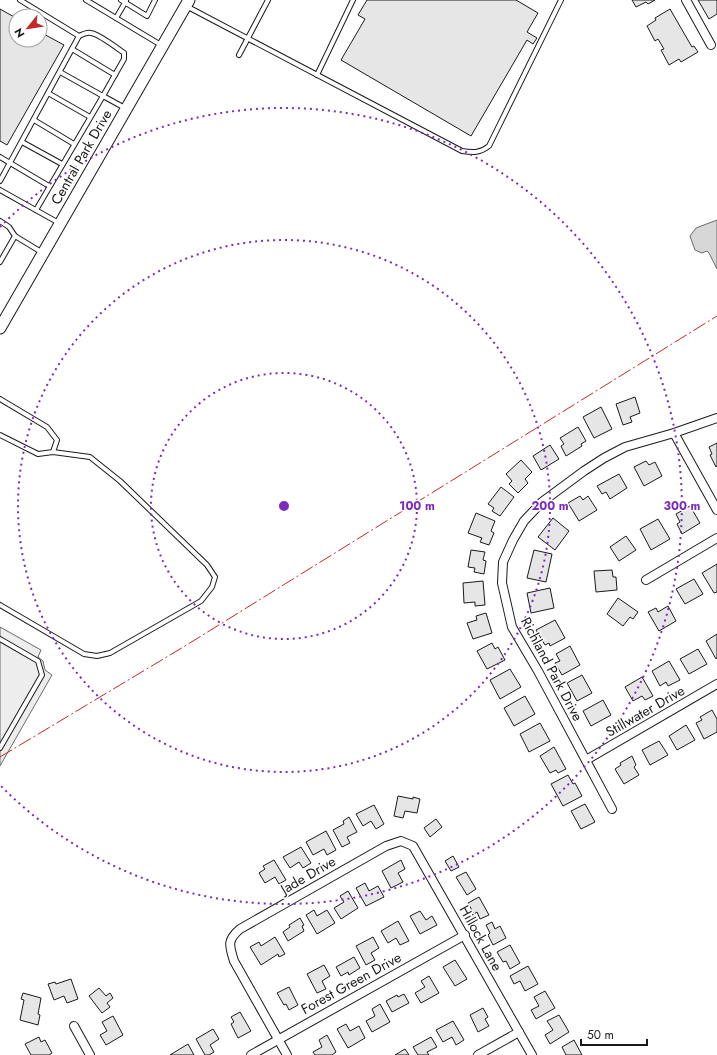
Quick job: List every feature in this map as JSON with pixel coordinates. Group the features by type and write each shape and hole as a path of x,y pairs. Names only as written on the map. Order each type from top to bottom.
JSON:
{"street":[{"path":"686,0 711,45"},
{"name":"Central Park Drive","path":"0,328 187,3"},
{"name":"Richland Park Drive","path":"612,809 538,671 512,627 502,583 503,562 524,521 542,502 562,486 604,458 625,447 674,433 717,418"},
{"path":"674,433 717,510"},
{"path":"646,580 717,538"},
{"name":"Stillwater Drive","path":"586,760 717,684"},
{"name":"Hillock Lane","path":"401,841 413,846 532,1055"},
{"name":"Jade Drive","path":"278,1039 234,961 229,946 231,937 240,929 386,846 401,841"},
{"name":"Forest Green Drive","path":"250,1055 465,935"},
{"path":"74,1026 90,1055"},
{"path":"478,1055 519,1032"},
{"path":"278,1039 287,1055"}],"lane":[{"path":"20,0 79,36"},
{"path":"86,0 162,45"},
{"path":"116,18 124,1 147,16 155,0"},
{"path":"239,55 268,0"},
{"path":"317,75 353,0"},
{"path":"187,3 317,75 462,151 473,153 482,151 489,146 561,0"},
{"path":"0,181 79,36 86,33 92,33 124,53 124,59 36,210"},
{"path":"72,49 115,75"},
{"path":"60,72 126,108"},
{"path":"48,93 90,117"},
{"path":"34,120 74,144"},
{"path":"22,142 62,164"},
{"path":"0,157 49,186"},
{"path":"0,190 60,224"},
{"path":"0,221 9,227 15,236 43,253"},
{"path":"0,262 15,236"},
{"path":"0,399 47,427 58,440 53,452"},
{"path":"0,435 38,454 53,452 90,457 120,481 206,565 215,577 212,587 201,601 110,653 97,656 84,654 0,605"},
{"path":"0,639 38,661 42,675 0,748"}],"shaded area":[{"path":"717,220 717,269 707,251 702,253 695,250 690,236 696,228"},
{"path":"0,627 41,650 38,657 43,661 45,670 52,675 0,766"}],"building":[{"path":"367,0 516,0 538,13 527,32 537,38 533,44 527,40 471,136 341,60 365,19 358,15"},
{"path":"632,0 655,0 648,4 646,2 636,7"},
{"path":"698,0 717,0 717,14 709,19"},
{"path":"0,9 8,14 8,48 48,48 48,36 64,45 7,145 0,141"},
{"path":"670,9 692,47 694,46 698,52 681,62 679,59 669,65 661,50 664,49 658,39 655,41 647,26 656,20 655,18"},
{"path":"635,397 640,413 630,417 632,422 623,425 616,404"},
{"path":"601,407 612,429 594,438 583,417"},
{"path":"578,427 586,441 581,444 582,446 566,456 561,446 564,444 560,438"},
{"path":"717,443 716,467 710,455 712,454 709,447"},
{"path":"550,445 559,459 541,470 533,456"},
{"path":"521,460 532,472 525,479 528,483 518,493 509,484 512,481 506,474"},
{"path":"646,461 649,465 655,462 662,476 644,486 634,467"},
{"path":"619,474 627,488 610,499 606,492 602,494 597,486"},
{"path":"501,487 514,497 500,516 492,511 494,508 488,504"},
{"path":"580,496 583,500 588,496 597,510 579,521 568,503"},
{"path":"690,506 700,523 682,534 677,524 680,522 676,514"},
{"path":"476,513 495,521 491,531 494,533 489,545 480,542 482,538 468,533"},
{"path":"553,518 569,531 555,550 538,537"},
{"path":"658,519 670,539 651,550 640,529"},
{"path":"626,536 636,550 619,561 610,547"},
{"path":"471,550 485,552 483,560 486,561 484,574 474,572 475,568 468,567"},
{"path":"534,550 552,554 546,582 527,578"},
{"path":"717,564 717,592 714,593 702,573"},
{"path":"612,570 613,577 616,577 617,590 596,592 594,571"},
{"path":"694,579 703,594 685,604 676,589"},
{"path":"483,581 485,605 475,606 475,602 464,603 463,583"},
{"path":"550,588 554,608 531,613 527,593"},
{"path":"618,598 638,612 633,619 630,617 623,626 607,614"},
{"path":"668,606 676,621 659,631 648,612 656,608 658,612"},
{"path":"486,613 492,633 473,639 467,623 477,620 476,616"},
{"path":"555,620 565,638 550,646 549,643 545,645 536,630"},
{"path":"717,634 717,658 716,659 706,641"},
{"path":"492,643 495,649 498,647 505,660 487,669 477,651"},
{"path":"570,646 580,665 562,675 555,663 560,661 556,654"},
{"path":"698,649 707,664 689,674 680,659"},
{"path":"669,661 680,680 668,686 666,682 660,686 652,671"},
{"path":"510,669 521,687 500,699 490,680"},
{"path":"582,675 592,693 577,701 567,683"},
{"path":"642,677 653,696 645,700 642,696 633,701 625,687"},
{"path":"525,696 535,714 514,726 504,708"},
{"path":"603,700 611,715 591,726 583,711"},
{"path":"712,710 717,719 717,732 704,739 696,723 702,720 700,717"},
{"path":"540,723 550,741 529,752 520,734"},
{"path":"686,725 695,740 677,750 669,736"},
{"path":"659,741 668,755 650,765 642,750"},
{"path":"554,747 566,769 558,773 556,770 550,773 540,756"},
{"path":"632,756 636,765 634,767 639,775 624,784 615,769 621,765 620,763"},
{"path":"568,775 573,784 575,783 582,796 563,806 551,784"},
{"path":"398,796 420,799 417,813 405,811 403,818 394,816"},
{"path":"585,804 595,822 581,829 571,811"},
{"path":"374,805 384,824 376,829 371,821 363,826 356,814"},
{"path":"349,817 357,832 347,837 350,843 342,847 333,830 344,824 343,821"},
{"path":"436,819 442,827 430,837 424,828"},
{"path":"326,831 336,850 327,855 324,849 313,855 306,842"},
{"path":"301,847 311,863 303,868 299,862 290,868 283,857"},
{"path":"453,856 459,867 451,871 445,861"},
{"path":"274,860 286,880 279,884 275,877 265,883 259,873 265,869 263,866"},
{"path":"401,860 405,869 398,873 403,882 391,888 382,871"},
{"path":"466,872 476,889 467,895 456,877"},
{"path":"365,883 369,891 378,886 384,897 366,906 356,888"},
{"path":"348,891 358,908 341,919 334,908 344,902 340,896"},
{"path":"479,897 489,915 480,919 477,912 474,914 468,903"},
{"path":"314,910 317,916 327,910 335,923 317,934 306,915"},
{"path":"420,911 426,920 432,916 437,925 420,934 410,916"},
{"path":"300,918 304,925 302,926 304,931 288,941 283,932 290,927 289,925"},
{"path":"398,921 409,941 400,945 396,938 388,943 381,931"},
{"path":"492,922 495,929 500,926 506,938 493,945 488,935 490,933 486,925"},
{"path":"275,937 285,954 279,957 278,954 261,965 250,947 259,942 261,946"},
{"path":"373,937 379,948 371,953 375,960 366,965 356,946"},
{"path":"510,945 520,963 510,969 506,961 503,962 497,952"},
{"path":"354,957 360,968 349,975 348,972 341,976 336,967"},
{"path":"455,960 467,979 455,986 443,967"},
{"path":"324,965 330,976 322,981 326,989 317,993 307,974"},
{"path":"528,966 538,984 525,991 520,981 514,984 510,976"},
{"path":"429,976 439,993 421,1003 415,993 425,987 421,981"},
{"path":"71,979 78,999 67,1003 64,996 54,1000 48,984 55,982 56,984"},
{"path":"289,987 298,1005 289,1010 286,1004 284,1005 277,993"},
{"path":"99,988 106,996 110,993 113,998 107,1003 110,1007 102,1013 89,996"},
{"path":"545,991 555,1008 536,1019 531,1010 539,1006 534,997"},
{"path":"23,993 41,998 38,1014 40,1015 38,1025 20,1020 24,1000 21,999"},
{"path":"404,994 409,1003 392,1012 386,1001 397,995 398,997"},
{"path":"380,1004 390,1022 372,1032 366,1021 375,1016 372,1009"},
{"path":"483,1008 488,1017 485,1019 489,1026 478,1032 470,1015"},
{"path":"240,1012 251,1031 238,1038 231,1024 234,1022 231,1017"},
{"path":"559,1015 569,1032 550,1044 545,1035 553,1030 547,1021"},
{"path":"113,1016 123,1035 106,1045 100,1035 107,1031 102,1022"},
{"path":"453,1021 464,1040 456,1045 452,1037 443,1042 436,1030"},
{"path":"346,1024 350,1031 359,1026 365,1038 348,1048 337,1029"},
{"path":"213,1029 219,1039 210,1045 214,1052 209,1055 205,1055 196,1039"},
{"path":"327,1035 336,1052 332,1055 315,1055 313,1052 322,1047 319,1040"},
{"path":"39,1037 41,1042 45,1040 52,1053 49,1055 31,1055 25,1044"},
{"path":"431,1037 437,1047 427,1052 429,1055 418,1055 413,1047"},
{"path":"574,1040 582,1055 566,1055 562,1047"},
{"path":"188,1044 194,1055 170,1055"},
{"path":"405,1049 409,1055 395,1055"}],"power":[{"path":"0,757 185,646 717,316"}]}
